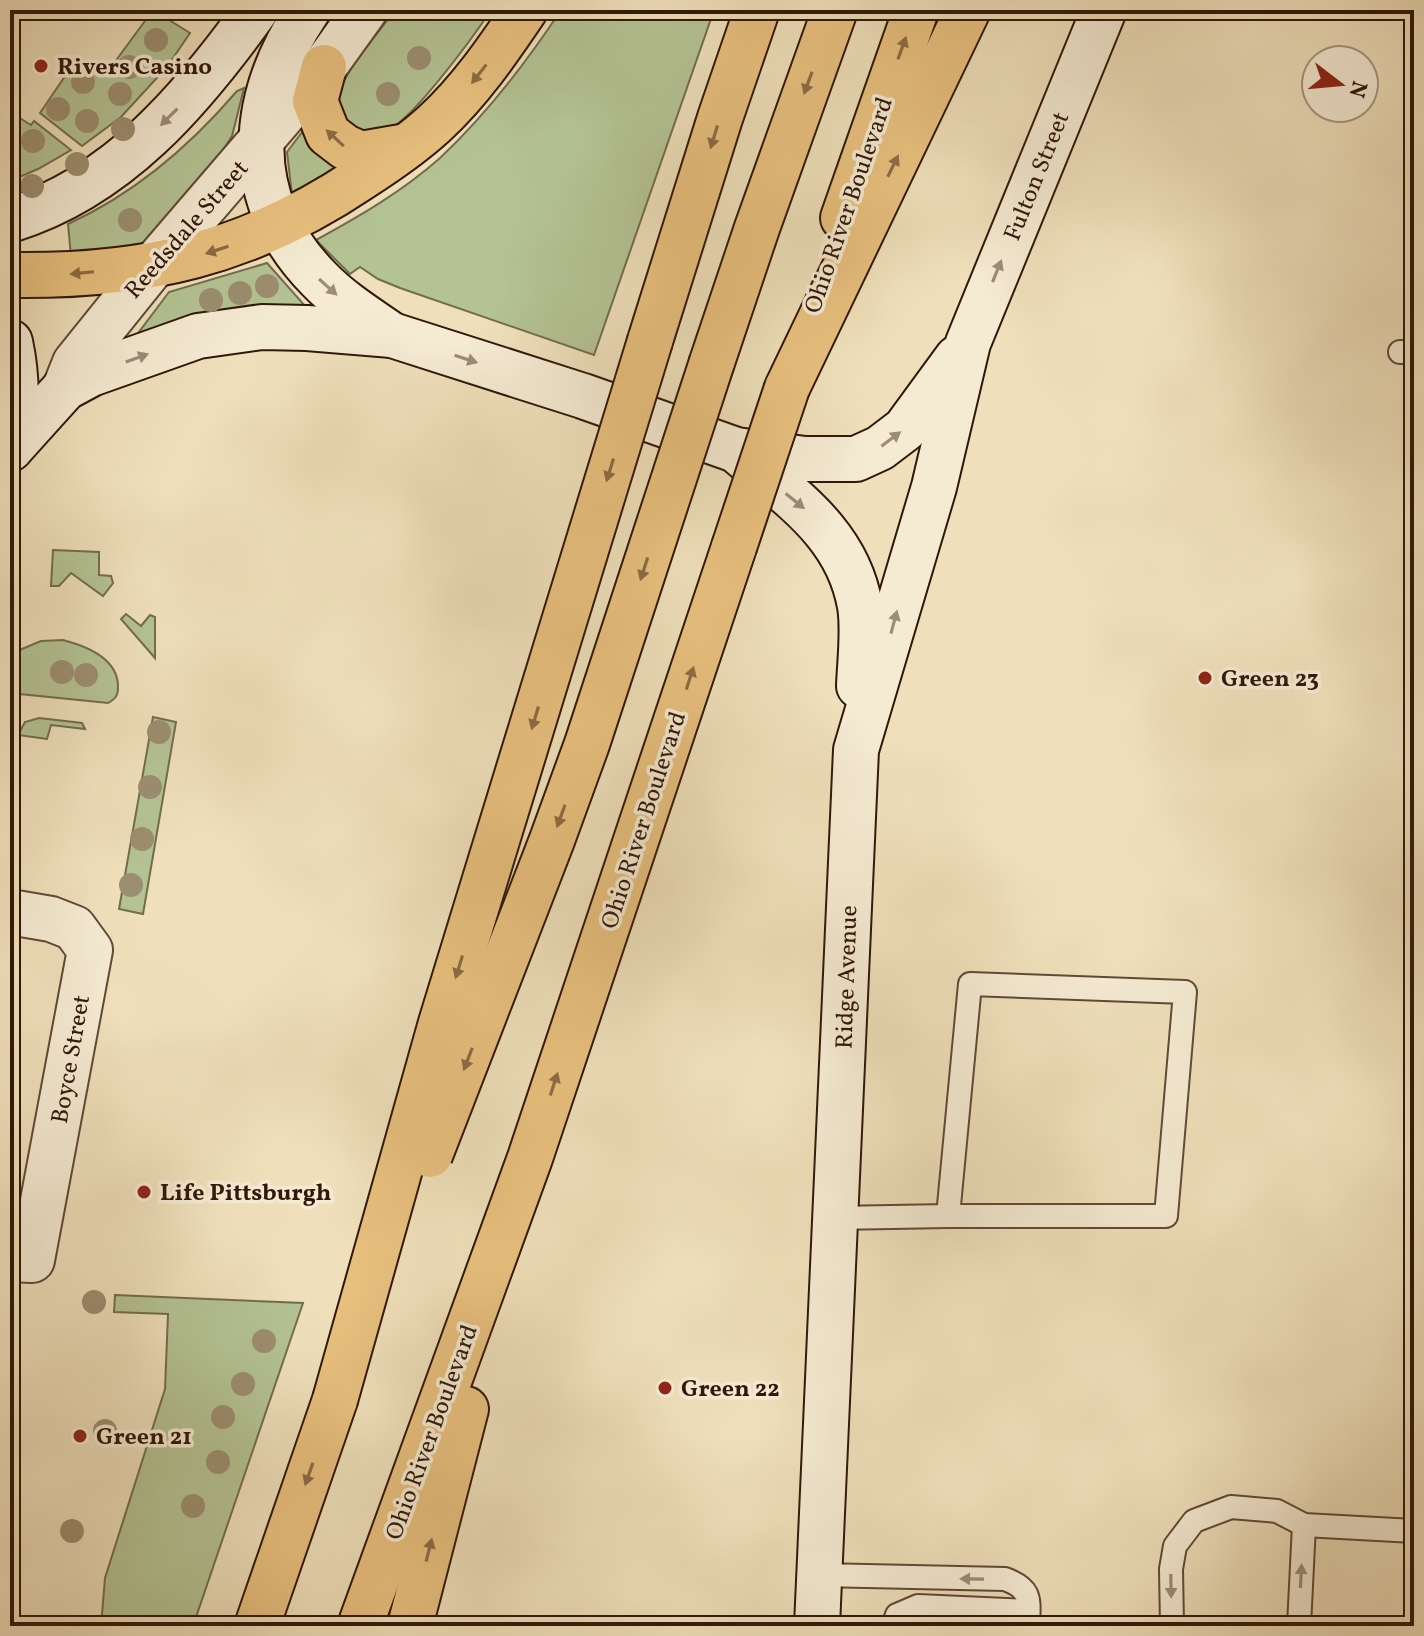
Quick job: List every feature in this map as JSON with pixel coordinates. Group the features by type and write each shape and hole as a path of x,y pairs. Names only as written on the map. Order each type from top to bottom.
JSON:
{"highway":[{"path":"10,275 58,276 153,266 195,257 279,227 318,207 435,124 468,88 525,10"},
{"path":"335,1400 441,1023 650,341 757,10"},
{"path":"257,1626 335,1400 587,744 762,214 835,10"},
{"name":"Ohio River Boulevard","path":"360,1626 530,1158 859,167 916,10"},
{"path":"787,388 968,10"},
{"path":"324,67 315,101 328,134 361,154 407,146"},
{"path":"410,1626 530,1158"}],"main road":[{"path":"308,10 295,29 269,90 262,141 262,175 270,206 279,227 319,280 344,302 392,335"},
{"name":"Reedsdale Street","path":"10,448 65,388 75,363 153,266 324,67 365,10"},
{"name":"Fulton Street","path":"968,343 1104,10"},
{"path":"10,220 57,202 139,148 179,107 247,23"},
{"path":"65,388 91,374 198,336 262,327 392,335 583,396 736,450 831,460 856,459 905,429 968,343"},
{"path":"10,342 17,381 17,408 10,448"},
{"name":"Ridge Avenue","path":"817,1626 856,750 934,487 968,343"},
{"path":"736,450 828,531 853,575 860,608 856,750"},
{"name":"Boyce Street","path":"10,912 51,919 74,928 90,950 21,1260"}],"lane":[{"path":"835,1218 1166,1216 1185,992 970,984 948,1216"},
{"path":"1172,1626 1171,1569 1175,1546 1194,1521 1231,1507 1277,1511 1304,1525 1414,1531"},
{"path":"1299,1626 1304,1525"},
{"path":"820,1575 1005,1579 1021,1585 1028,1595 1028,1618 918,1606 897,1615 893,1626"}],"green space":[{"path":"153,10 190,33 167,67 121,117 82,146 40,113 78,57 106,74"},
{"path":"395,10 491,10 444,74 402,120 383,131 359,131 344,119 340,92 356,62"},
{"path":"561,10 714,10 594,355 400,288 360,267 350,274 316,240 381,202 440,158 505,87"},
{"path":"244,88 232,136 220,155 147,242 136,247 71,256 68,224 116,198 160,167 200,131 237,91"},
{"path":"10,112 31,125 34,121 71,150 10,181"},
{"path":"306,127 342,167 292,195 287,152"},
{"path":"267,263 306,307 143,336 139,332 169,292"},
{"path":"53,550 99,552 99,575 111,576 113,583 103,596 71,573 59,586 51,586"},
{"path":"126,614 141,626 150,615 155,617 155,658 121,619"},
{"path":"63,640 91,650 107,661 117,678 118,688 113,700 108,703 10,693 10,654 41,641"},
{"path":"153,717 176,722 143,914 119,909"},
{"path":"39,718 82,723 85,729 51,725 47,739 18,735 25,722"},
{"path":"115,1295 303,1303 193,1626 101,1626 105,1578 165,1389 168,1314 114,1312"}],"place":[{"name":"Rivers Casino","path":"41,66"},
{"name":"Green 23","path":"1205,678"},
{"name":"Life Pittsburgh","path":"144,1192"},
{"name":"Green 22","path":"665,1388"},
{"name":"Green 21","path":"80,1436"}]}
